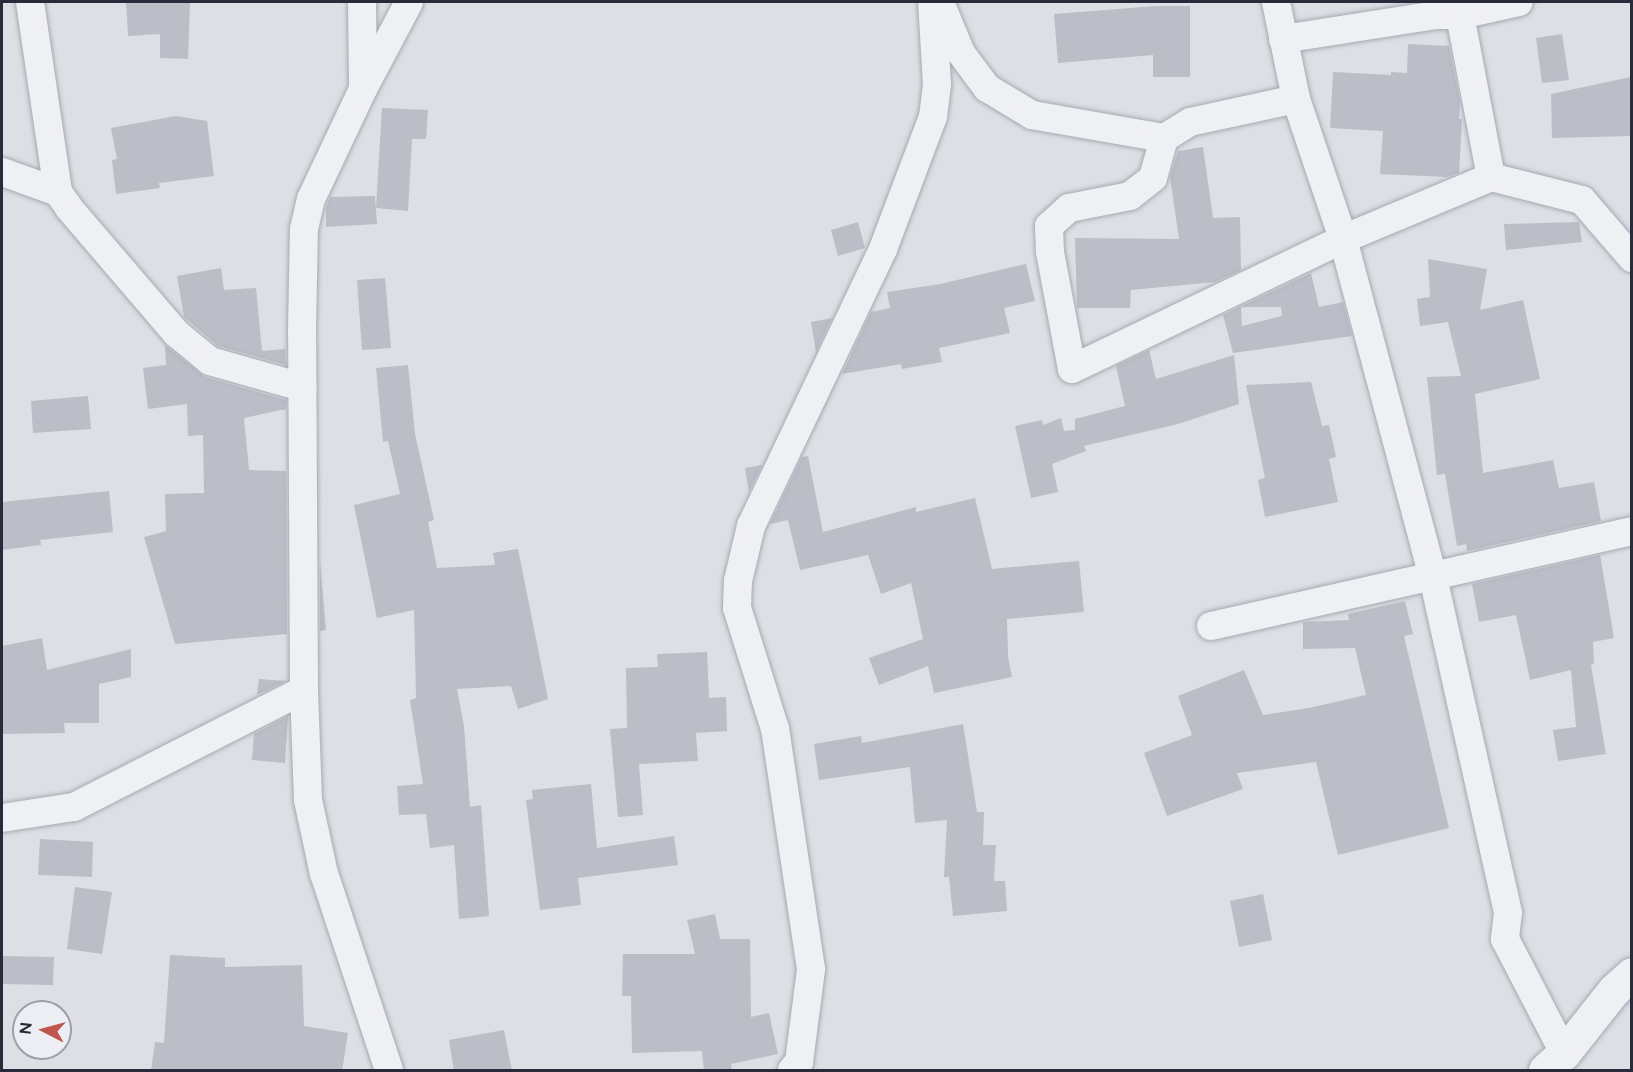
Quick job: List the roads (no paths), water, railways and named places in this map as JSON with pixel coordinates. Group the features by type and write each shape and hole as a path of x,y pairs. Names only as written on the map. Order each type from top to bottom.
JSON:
{"street":[{"path":"30,2 58,192"},
{"path":"362,2 363,89"},
{"path":"389,1071 324,874 308,800 304,690 302,387 304,229 311,199 363,89 409,2"},
{"path":"792,1071 799,1062 812,969 775,729 737,608 738,581 752,526 883,249 933,117 937,85 932,2"},
{"path":"940,2 961,53 987,88 1032,116 1164,138 1190,122 1296,99"},
{"path":"1276,2 1296,99 1343,239 1433,577 1508,913 1505,939 1555,1062 1614,990 1632,974"},
{"path":"1283,39 1436,15 1459,8 1519,2"},
{"path":"1459,8 1491,177"},
{"path":"1164,138 1152,178 1130,196 1069,208 1049,226 1050,252 1072,369 1343,239 1491,177 1582,201 1632,258"},
{"path":"2,172 58,192 176,333 210,361 302,387"},
{"path":"1211,626 1632,531"},
{"path":"2,818 74,807 304,690"}]}
